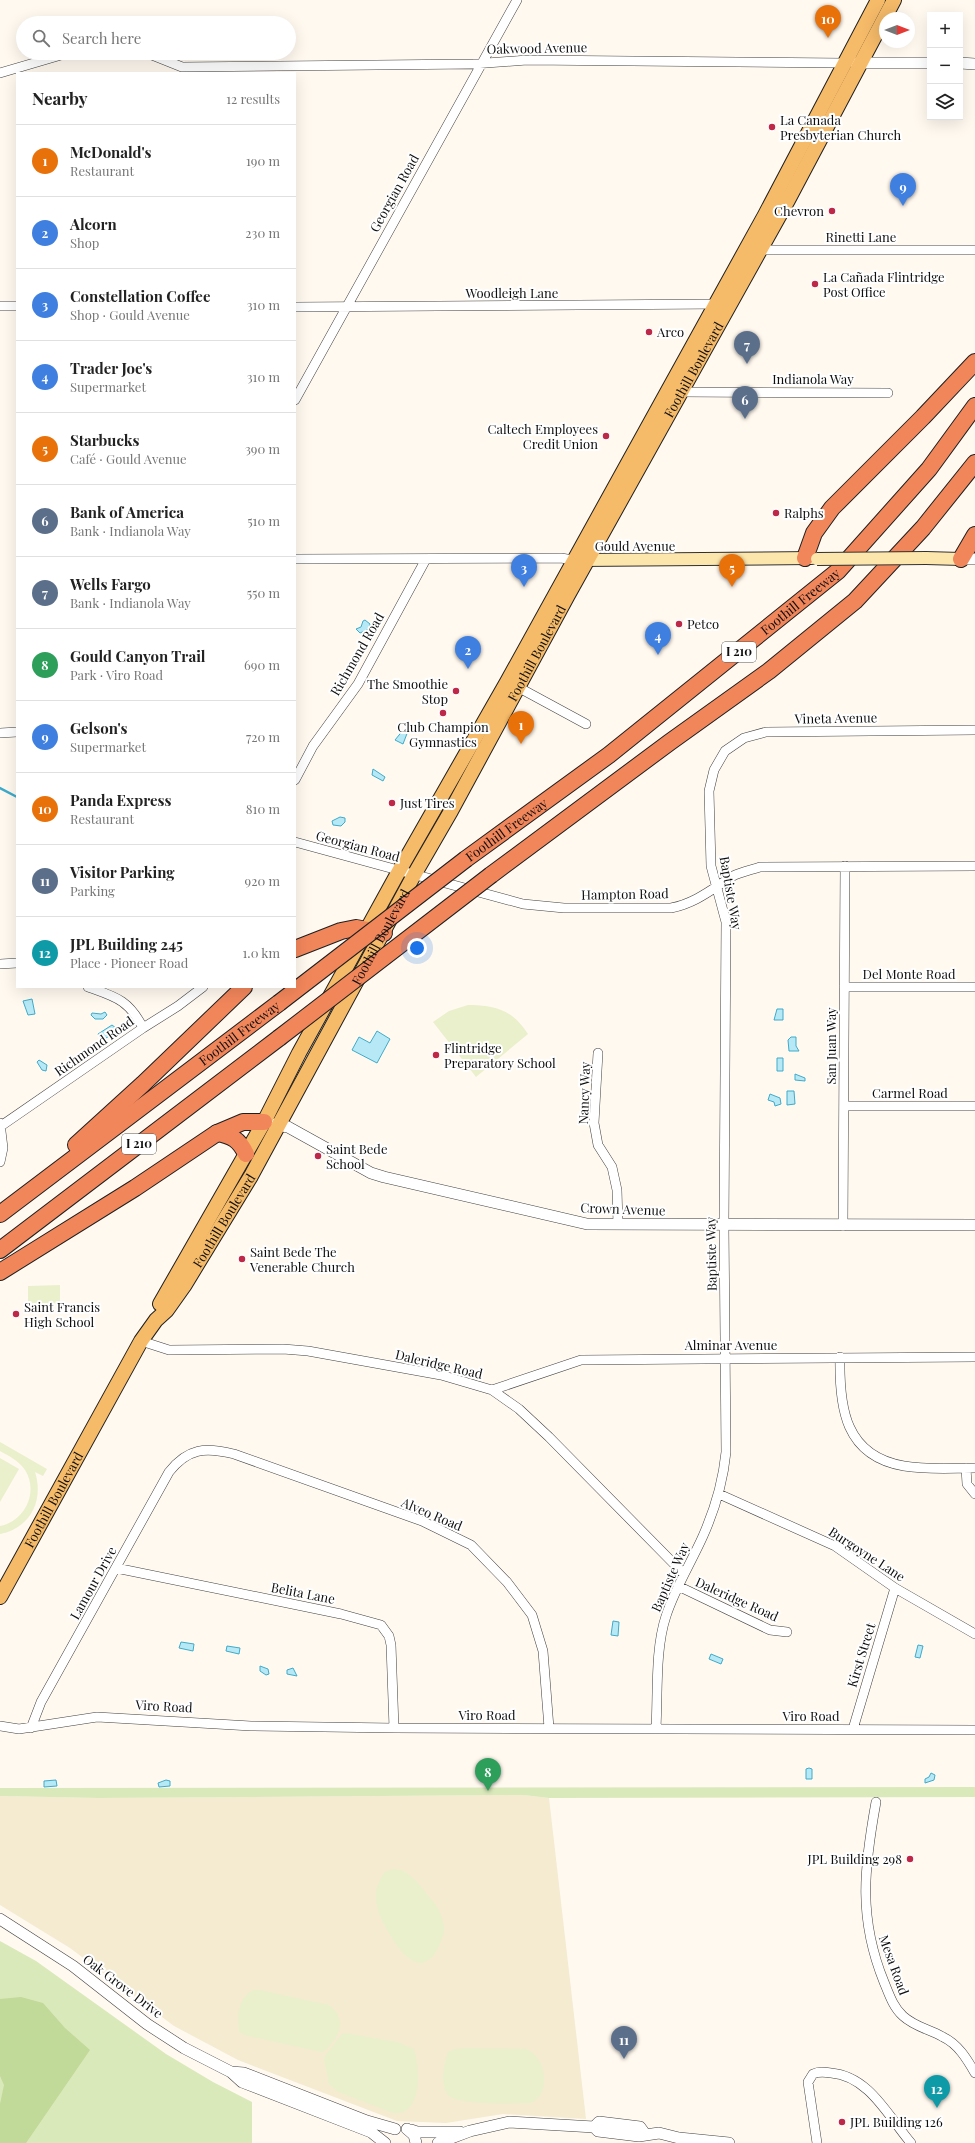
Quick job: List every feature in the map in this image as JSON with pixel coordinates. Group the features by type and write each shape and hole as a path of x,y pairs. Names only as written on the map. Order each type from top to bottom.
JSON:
{"highway":[{"path":"811,558 814,533 832,508 923,417 975,362"},
{"name":"Foothill Freeway","path":"3,1212 466,859 609,754 838,571 929,469 975,406"},
{"name":"Foothill Freeway","path":"0,1250 491,875 670,742 769,671 855,601 923,528 975,463"},
{"path":"968,559 975,535"},
{"path":"296,949 341,931 356,928 384,933"},
{"path":"3,1212 143,1084 243,988"},
{"path":"0,1272 135,1188 217,1133 243,1122 272,1124"},
{"path":"217,1133 236,1138 242,1144 246,1154"}],"main road":[{"name":"Foothill Boulevard","path":"0,1597 141,1341 156,1320 167,1310 184,1286 251,1176 299,1054 399,871 588,560 682,392 729,306 753,249 844,63 878,0"},
{"name":"Foothill Boulevard","path":"156,1320 159,1306 246,1154 272,1124 384,933 512,684 573,560 716,303 753,249 861,63 894,0"},
{"name":"Gould Avenue","path":"573,560 811,558 968,559"}],"street":[{"name":"Georgian Road","path":"296,398 517,0"},
{"path":"0,74 45,60"},
{"name":"Oakwood Avenue","path":"164,60 182,67 481,63 527,60 927,63"},
{"path":"963,63 975,64"},
{"name":"Rinetti Lane","path":"753,249 975,250"},
{"name":"Woodleigh Lane","path":"296,307 546,306 716,303 729,306"},
{"path":"0,306 16,306"},
{"name":"Indianola Way","path":"665,394 682,392 888,393"},
{"name":"Gould Avenue","path":"296,559 561,558 573,560"},
{"name":"Richmond Road","path":"296,778 313,746 358,684 426,559"},
{"path":"512,684 586,724"},
{"name":"Vineta Avenue","path":"714,770 725,751 744,738 766,732 975,730"},
{"path":"0,734 16,732"},
{"name":"Baptiste Way","path":"656,1728 661,1638 665,1618 683,1573 702,1538 719,1494 726,1452 724,1225 726,922 723,906 716,888 711,866 709,791 714,770"},
{"name":"Georgian Road","path":"296,842 414,875"},
{"name":"San Juan Way","path":"843,1226 845,866"},
{"name":"Hampton Road","path":"414,875 523,904 564,908 670,908 686,905 735,875 760,867 975,866"},
{"path":"0,964 16,963"},
{"name":"Del Monte Road","path":"844,987 975,987"},
{"path":"91,988 119,998 135,1013 143,1028"},
{"name":"Richmond Road","path":"0,1125 178,1006 202,988"},
{"name":"Nancy Way","path":"598,1053 594,1123 598,1145 612,1167 617,1190 618,1224"},
{"name":"Carmel Road","path":"844,1106 975,1106"},
{"name":"Crown Avenue","path":"272,1124 288,1127 371,1173 588,1224 843,1226 975,1225"},
{"path":"0,1125 4,1148 0,1162"},
{"name":"Daleridge Road","path":"141,1341 169,1350 283,1349 308,1351 442,1375 492,1390 519,1409 549,1436 683,1573"},
{"path":"840,1357 840,1380 844,1416 857,1441 880,1460 904,1466 971,1468 967,1484 975,1494"},
{"name":"Alminar Avenue","path":"492,1390 581,1360 975,1357"},
{"name":"Alveo Road","path":"185,1456 207,1449 234,1454 422,1521 471,1545 507,1582 532,1615 543,1651 548,1728"},
{"name":"Lamour Drive","path":"31,1728 42,1702 161,1485 177,1463 185,1456"},
{"name":"Burgoyne Lane","path":"719,1494 835,1546 895,1588 975,1634"},
{"name":"Belita Lane","path":"116,1568 340,1614 381,1625 389,1636 391,1645 394,1728"},
{"name":"Daleridge Road","path":"678,1586 770,1630 787,1632"},
{"name":"Kirst Street","path":"853,1729 895,1588"},
{"name":"Viro Road","path":"0,1726 19,1729 31,1728 97,1717 209,1722 252,1726 394,1728 975,1730"},
{"name":"Mesa Road","path":"876,1802 866,1866 865,1890 868,1928 878,1968 892,2002 901,2014 919,2027 943,2037 953,2044 966,2058 975,2073"},
{"name":"Oak Grove Drive","path":"0,1919 73,1966 147,2024 178,2044 231,2072 242,2082 371,2132 386,2143"},
{"name":"Oak Grove Drive","path":"231,2072 244,2073 367,2121 395,2129 401,2128 410,2130"},
{"path":"816,2143 808,2082 810,2077 815,2073 821,2072 838,2073 859,2081 865,2086 911,2143"},
{"path":"438,2143 470,2131 495,2124 515,2122 594,2127 598,2131 639,2136 644,2139 658,2133 679,2138 729,2143"},
{"path":"386,2143 395,2129"},
{"path":"410,2130 417,2132 470,2131"},
{"path":"410,2130 416,2143"}],"shaded area":[{"path":"523,1795 549,1798 586,2119 503,2114 446,2123 397,2121 238,2060 174,2026 70,1948 0,1905 0,1796 98,1798"}],"green space":[{"path":"468,1005 487,1006 502,1010 516,1019 528,1034 476,1077 433,1022 449,1011"},
{"path":"60,1285 60,1304 28,1304 28,1286"},
{"path":"0,1442 47,1469 43,1476 35,1472 38,1493 36,1502 27,1519 20,1526 11,1531 0,1534 0,1526 9,1523 23,1512 30,1496 31,1487 23,1467 17,1461 0,1451"},
{"path":"0,1458 19,1469 0,1502"},
{"path":"975,1787 975,1797 549,1798 523,1795 98,1798 0,1796 0,1788"},
{"path":"393,1869 410,1875 434,1902 442,1917 444,1934 437,1951 425,1962 412,1960 405,1955 392,1938 379,1914 376,1897 377,1889 385,1872"},
{"path":"0,1941 36,1961 166,2054 213,2082 252,2102 252,2143 0,2143"},
{"path":"254,1990 329,2005 337,2014 339,2019 340,2029 338,2034 328,2048 321,2052 244,2035 239,2031 238,2019 240,2007 245,1997"},
{"path":"21,1997 43,2003 65,2028 90,2050 26,2143 0,2143 0,2104 4,2085 0,2076 0,1999"},
{"path":"345,2033 397,2042 414,2049 418,2078 417,2089 410,2107 403,2112 393,2113 338,2092 329,2084 324,2059 342,2034"},
{"path":"455,2049 527,2049 539,2060 542,2068 544,2085 542,2092 537,2099 531,2103 486,2103 452,2098 445,2090 443,2079 448,2052"}],"water":[{"path":"365,620 370,624 369,629 360,633 356,629 361,627 363,621"},
{"path":"404,729 408,731 403,744 395,740"},
{"path":"373,769 385,777 383,781 372,775"},
{"path":"340,817 345,818 345,822 341,826 333,825 332,821"},
{"path":"32,999 35,1014 28,1015 23,1001"},
{"path":"777,1009 783,1009 783,1020 774,1020"},
{"path":"105,1012 107,1015 103,1019 95,1019 91,1015 92,1013 101,1014"},
{"path":"112,1025 116,1028 116,1031 102,1041 98,1034"},
{"path":"377,1031 390,1039 377,1063 352,1050 359,1037 370,1043"},
{"path":"791,1037 796,1037 796,1046 799,1051 789,1051 788,1040"},
{"path":"777,1058 783,1058 783,1071 777,1071"},
{"path":"39,1060 47,1065 46,1071 42,1070 37,1062"},
{"path":"795,1074 805,1078 805,1081 795,1080"},
{"path":"787,1091 794,1091 795,1104 787,1105"},
{"path":"770,1094 780,1098 781,1104 775,1106 774,1102 768,1100"},
{"path":"613,1621 619,1622 618,1636 611,1635"},
{"path":"181,1642 194,1644 193,1651 179,1648"},
{"path":"918,1645 923,1646 920,1658 915,1657"},
{"path":"227,1646 240,1648 239,1654 226,1651"},
{"path":"711,1654 723,1659 721,1664 709,1659"},
{"path":"260,1666 268,1669 269,1674 266,1675 260,1671"},
{"path":"293,1668 297,1676 287,1674 287,1670"},
{"path":"806,1769 812,1769 812,1779 806,1779"},
{"path":"931,1773 935,1775 934,1780 925,1783 925,1779 929,1777"},
{"path":"56,1780 57,1786 44,1787 44,1781"},
{"path":"166,1780 170,1781 170,1786 159,1787 158,1783"}],"waterway":[{"path":"0,788 16,796"}],"place":[{"name":"Panda Express","path":"828,38"},
{"name":"La Canada Presbyterian Church","path":"772,127"},
{"name":"Gelson's","path":"903,206"},
{"name":"Chevron","path":"832,211"},
{"name":"La Cañada Flintridge Post Office","path":"815,284"},
{"name":"Arco","path":"649,332"},
{"name":"Wells Fargo","path":"747,364"},
{"name":"Bank of America","path":"745,419"},
{"name":"Caltech Employees Credit Union","path":"606,436"},
{"name":"Ralphs","path":"776,513"},
{"name":"Constellation Coffee","path":"524,587"},
{"name":"Starbucks","path":"732,587"},
{"name":"Petco","path":"679,624"},
{"name":"Trader Joe's","path":"658,655"},
{"name":"Alcorn","path":"468,669"},
{"name":"The Smoothie Stop","path":"456,691"},
{"name":"Club Champion Gymnastics","path":"443,713"},
{"name":"McDonald's","path":"521,744"},
{"name":"Just Tires","path":"392,803"},
{"name":"Flintridge Preparatory School","path":"436,1055"},
{"name":"Saint Bede School","path":"318,1156"},
{"name":"Saint Bede The Venerable Church","path":"242,1259"},
{"name":"Saint Francis High School","path":"16,1314"},
{"name":"Gould Canyon Trail","path":"488,1791"},
{"name":"JPL Building 298","path":"910,1859"},
{"name":"Visitor Parking","path":"624,2059"},
{"name":"JPL Building 245","path":"937,2108"},
{"name":"JPL Building 126","path":"842,2122"}]}
